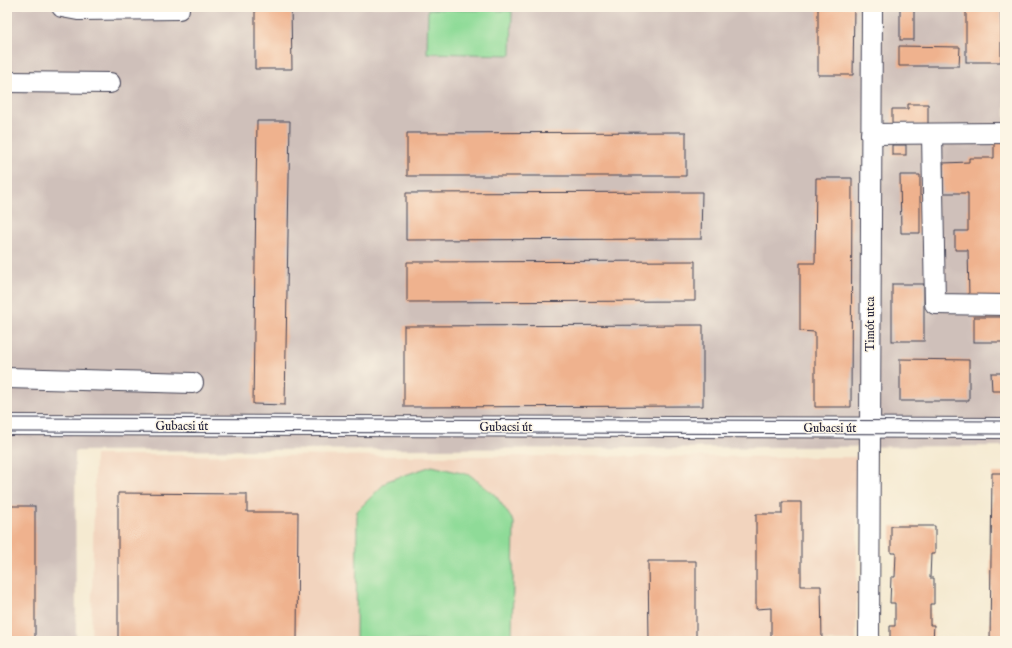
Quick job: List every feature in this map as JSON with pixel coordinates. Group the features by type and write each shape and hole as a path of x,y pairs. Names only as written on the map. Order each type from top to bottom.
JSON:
{"street":[{"path":"62,7 78,10 179,9"},
{"name":"Timót utca","path":"869,641 872,7"},
{"path":"7,82 110,83"},
{"path":"871,134 1005,133"},
{"path":"932,134 935,304 1005,305"},
{"path":"7,378 193,383"},
{"name":"Gubacsi út","path":"7,425 1005,428"}],"shaded area":[{"path":"7,7 1005,7 1005,446 75,451 76,641 7,641"},
{"path":"95,455 858,457 856,641 91,641"}],"green space":[{"path":"428,9 512,11 511,55 427,53"},
{"path":"432,466 470,475 496,496 514,522 512,641 356,641 357,511 387,481"}],"building":[{"path":"255,7 291,7 292,69 255,69"},
{"path":"496,7 496,9 459,8"},
{"path":"818,7 854,7 853,75 818,75"},
{"path":"900,7 914,7 914,40 900,40"},
{"path":"966,7 1001,7 1001,62 966,62"},
{"path":"899,46 960,47 959,66 899,66"},
{"path":"908,104 928,104 928,125 892,124 892,109 908,109"},
{"path":"257,121 290,121 285,405 253,404"},
{"path":"686,132 686,176 407,176 407,133"},
{"path":"994,142 1005,142 1005,297 969,297 968,250 955,250 955,231 968,231 968,193 943,193 943,163 969,162 969,158 994,158"},
{"path":"892,145 906,145 906,155 892,155"},
{"path":"900,175 920,175 920,233 901,233"},
{"path":"816,178 852,178 851,407 815,407 815,332 800,331 800,263 815,263"},
{"path":"702,192 701,239 406,240 406,193"},
{"path":"695,261 695,301 407,302 407,262"},
{"path":"892,284 924,284 924,341 892,341"},
{"path":"974,317 1005,317 1005,342 974,342"},
{"path":"703,325 703,406 404,407 404,326"},
{"path":"900,359 969,360 969,401 900,401"},
{"path":"991,373 1005,373 1005,391 992,391"},
{"path":"992,473 1005,473 1005,641 990,641"},
{"path":"118,493 247,494 247,512 298,512 297,641 118,641"},
{"path":"782,502 801,502 801,586 821,586 822,641 771,641 771,608 756,609 756,514 782,514"},
{"path":"7,506 35,506 35,641 7,641"},
{"path":"891,526 935,526 935,554 931,554 930,578 934,578 934,604 930,604 930,625 934,625 933,641 890,641 890,626 895,626 895,603 890,603 891,577 895,577 896,553 891,553"},
{"path":"648,561 696,561 696,641 649,641"}],"tram line":[{"path":"7,418 1005,421"},
{"path":"7,432 1005,434"}]}
